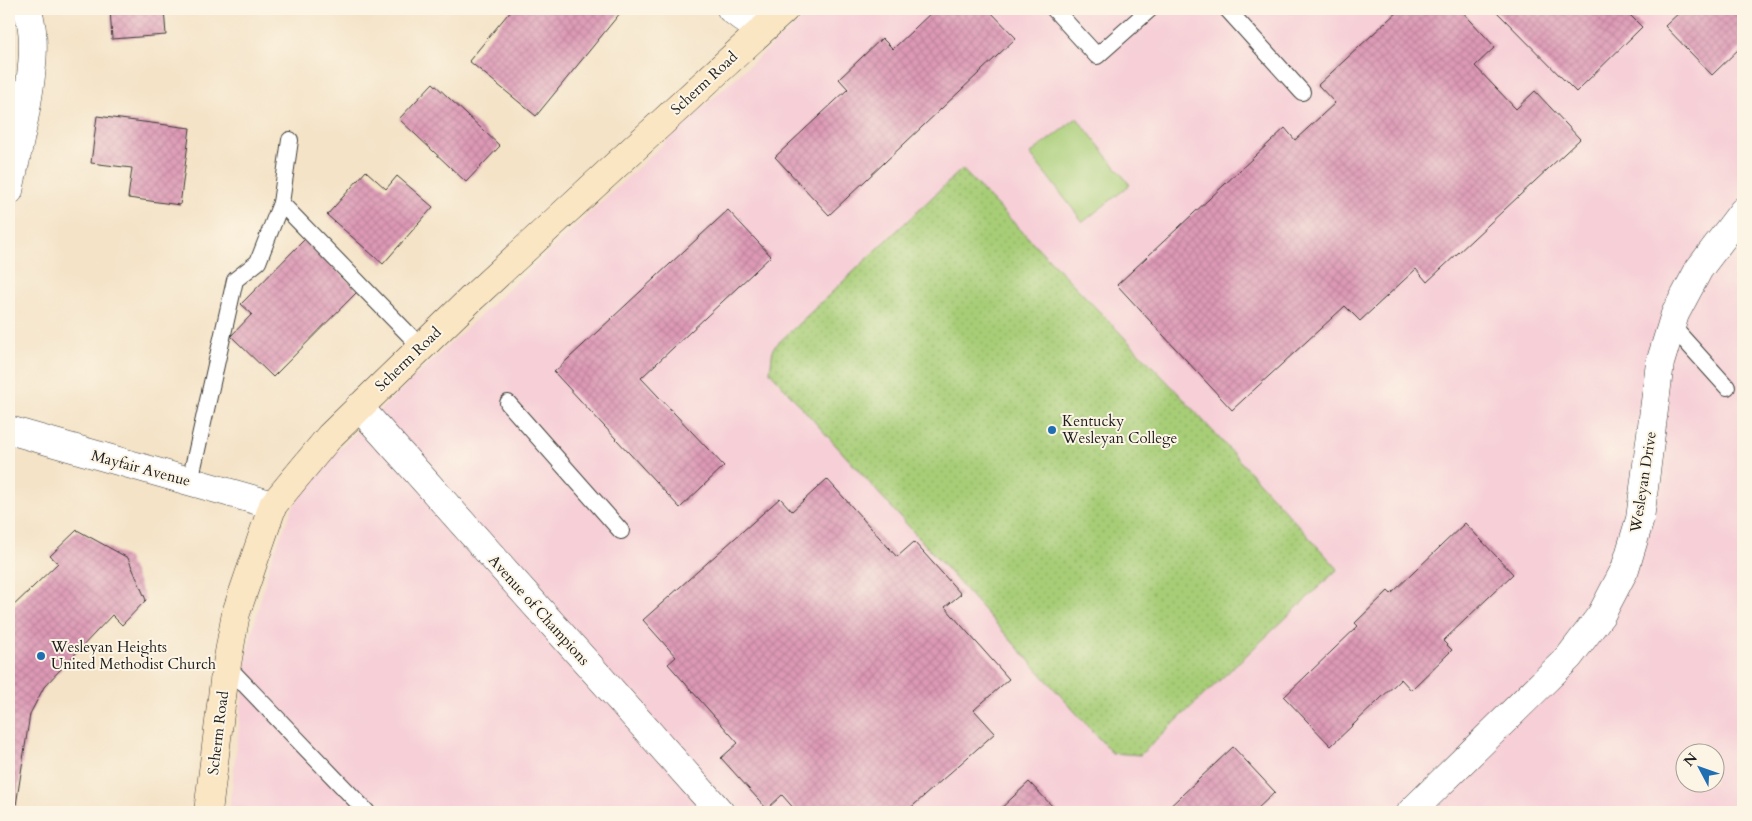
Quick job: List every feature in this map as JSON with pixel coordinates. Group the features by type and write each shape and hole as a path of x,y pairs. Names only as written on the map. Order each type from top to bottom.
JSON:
{"street":[{"path":"9,191 30,82 34,45 30,14 26,9"},
{"path":"731,9 760,31"},
{"name":"Scherm Road","path":"208,812 227,666 236,613 273,505 330,436 359,407 421,347 785,9"},
{"name":"Wesleyan Drive","path":"1411,812 1569,656 1601,614 1625,569 1640,519 1660,363 1675,314 1699,269 1743,211"},
{"name":"Avenue of Champions","path":"359,407 720,812"},
{"name":"Mayfair Avenue","path":"9,430 273,505"}],"lane":[{"path":"1054,9 1097,56 1150,9"},
{"path":"1227,9 1302,92"},
{"path":"190,481 235,280 258,262 281,203 290,140"},
{"path":"281,203 421,347"},
{"path":"1672,326 1727,387"},
{"path":"508,402 621,531"},
{"path":"227,666 367,812"}],"shaded area":[{"name":"Kentucky Wesleyan College","path":"813,9 1743,9 1743,812 229,812 248,648 271,560 293,507 330,458 704,106"}],"green space":[{"path":"1077,118 1130,185 1083,222 1030,154"},
{"path":"962,169 1178,393 1338,569 1140,755 1112,753 770,372 773,348"}],"building":[{"path":"110,9 164,9 166,35 112,39"},
{"path":"512,9 617,9 621,12 536,116 469,61"},
{"path":"935,9 988,9 1016,38 829,215 775,157 848,89 839,79 882,38 893,49"},
{"path":"1400,9 1460,9 1495,47 1475,66 1516,109 1535,91 1580,139 1427,282 1416,269 1360,321 1345,306 1232,410 1117,285 1285,128 1295,140 1335,103 1318,85"},
{"path":"1494,9 1574,9 1578,13 1582,9 1624,9 1642,27 1576,92"},
{"path":"1683,9 1743,9 1743,45 1712,75 1665,26"},
{"path":"433,83 500,146 466,182 399,119"},
{"path":"97,116 190,128 180,205 128,198 132,168 91,163"},
{"path":"366,171 386,189 397,176 433,207 383,264 327,215"},
{"path":"728,210 771,256 641,378 724,466 680,508 554,372"},
{"path":"305,239 358,291 273,377 231,336 252,314 241,304"},
{"path":"827,479 897,557 914,542 961,594 945,607 1009,679 974,710 995,733 906,812 797,812 782,795 767,809 721,758 738,743 668,664 676,657 643,620 780,498 792,511"},
{"path":"1465,523 1513,574 1443,641 1452,650 1411,690 1401,679 1331,746 1284,697 1358,626 1355,623 1388,591 1391,594"},
{"name":"Wesleyan Heights United Methodist Church","path":"77,530 128,558 146,600 122,625 112,615 44,687 30,714 15,812 9,812 9,610 58,563 50,556"},
{"path":"1233,747 1275,792 1254,812 1164,812"},
{"path":"1029,782 1058,812 997,812"}],"place":[{"name":"Kentucky Wesleyan College","path":"1052,430"},
{"name":"Wesleyan Heights United Methodist Church","path":"41,656"}]}
